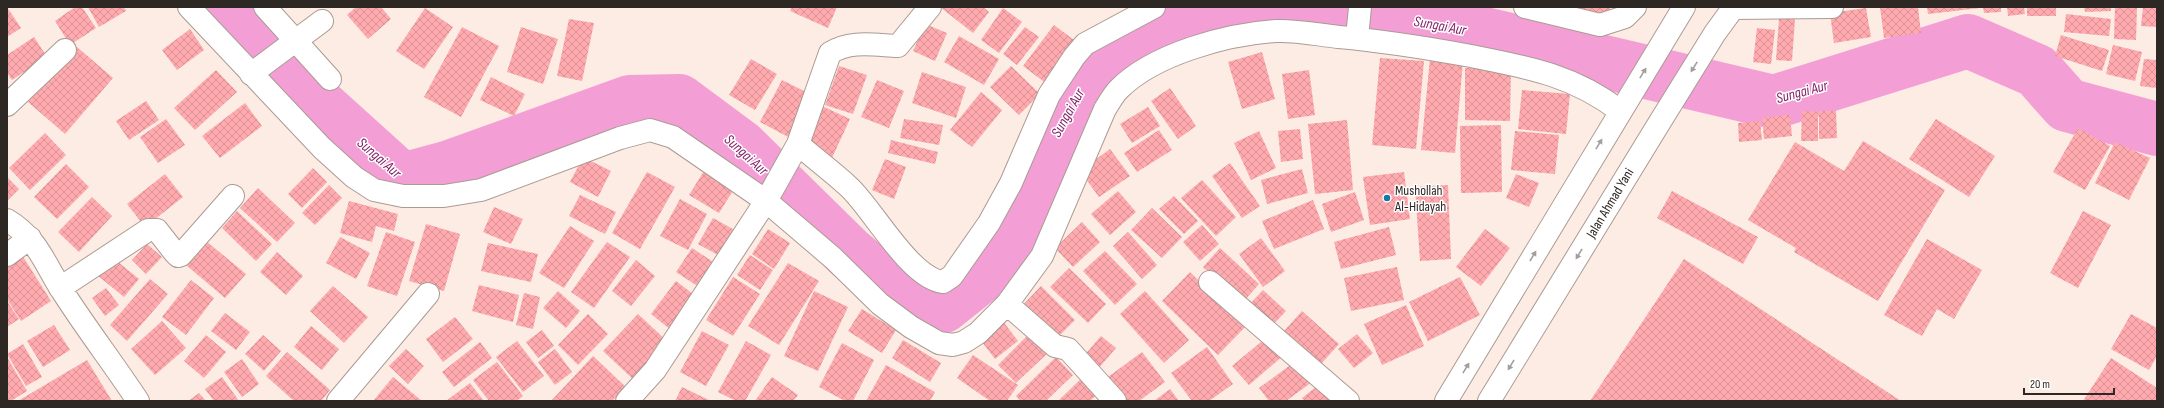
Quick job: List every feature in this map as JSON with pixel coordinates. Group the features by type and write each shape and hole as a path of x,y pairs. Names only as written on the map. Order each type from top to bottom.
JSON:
{"main road":[{"path":"189,7 256,71 322,148 354,177 374,190 410,196 444,196 480,190 620,138 650,130 673,136 767,199 833,258 880,304 911,327 939,343 953,345 964,342 978,333 1007,304 1042,256 1105,109 1118,90 1160,61 1192,49 1241,36 1359,22 1409,44 1541,70 1600,95 1621,109"},
{"path":"265,7 290,45 330,79"},
{"path":"627,401 655,370 767,199 795,150 830,53 840,46 849,44 898,46 930,7"},
{"path":"795,150 850,188 913,265 935,281 943,282 952,276 989,223 1011,183 1048,94 1074,57 1086,44 1154,7"},
{"path":"1525,7 1600,25 1625,17 1635,7"},
{"path":"1733,7 1832,7"},
{"name":"Jalan Ahmad Yani","path":"1489,401 1658,125 1715,33 1733,7"},
{"path":"1446,401 1681,11"},
{"path":"256,71 322,21"},
{"path":"7,106 65,50"},
{"path":"60,288 148,230 156,230 175,253 178,256 181,255 233,196"},
{"path":"7,220 30,238 48,263 60,288 138,401"},
{"path":"7,255 30,238"},
{"path":"1210,282 1348,401"},
{"path":"338,401 428,294"},
{"path":"1007,304 1055,346 1068,349 1114,401"}],"building":[{"path":"7,7 21,28 7,37"},
{"path":"75,7 82,7 96,28 70,45 55,21"},
{"path":"88,7 124,7 126,11 99,27"},
{"path":"356,7 381,7 391,19 368,39 347,15"},
{"path":"792,7 837,7 828,28 790,11"},
{"path":"940,7 983,7 989,12 973,33"},
{"path":"1563,7 1610,7 1608,20"},
{"path":"1880,7 1918,7 1921,33 1884,38"},
{"path":"1927,7 1980,7 1980,8 1928,14"},
{"path":"1983,7 2001,7 2001,12 1984,13"},
{"path":"2007,7 2024,7 2025,14 2008,16"},
{"path":"2027,7 2056,7 2056,16 2027,16"},
{"path":"2084,7 2111,7 2111,11 2085,12"},
{"path":"2115,7 2137,7 2136,40 2114,39"},
{"path":"2143,7 2157,7 2157,27 2141,26"},
{"path":"425,8 453,27 424,69 396,51"},
{"path":"1003,8 1022,22 999,53 981,40"},
{"path":"1866,8 1871,37 1834,43 1830,13"},
{"path":"2066,14 2111,19 2109,36 2064,32"},
{"path":"1779,18 1795,19 1792,61 1776,60"},
{"path":"569,19 594,23 582,81 557,76"},
{"path":"925,24 947,33 935,61 913,51"},
{"path":"1054,25 1078,43 1047,84 1023,66"},
{"path":"462,27 499,46 461,117 424,97"},
{"path":"521,27 558,39 543,84 507,72"},
{"path":"1025,27 1039,37 1017,65 1003,54"},
{"path":"1757,28 1775,30 1771,64 1753,62"},
{"path":"190,29 204,50 177,70 162,50"},
{"path":"2061,35 2109,50 2102,71 2055,56"},
{"path":"959,36 999,59 984,85 944,62"},
{"path":"34,37 47,57 12,80 7,73 7,55"},
{"path":"2113,45 2142,52 2135,81 2106,74"},
{"path":"77,47 113,78 65,134 28,102"},
{"path":"1262,52 1275,99 1242,109 1228,62"},
{"path":"1380,58 1424,61 1416,149 1372,145"},
{"path":"751,59 777,74 755,110 729,95"},
{"path":"1430,59 1463,61 1455,153 1421,150"},
{"path":"2144,59 2157,60 2157,88 2140,86"},
{"path":"839,66 867,75 853,114 825,105"},
{"path":"1011,66 1040,94 1019,115 990,87"},
{"path":"1465,68 1511,68 1510,121 1465,120"},
{"path":"216,70 237,92 195,130 174,108"},
{"path":"1309,70 1315,115 1288,119 1282,74"},
{"path":"922,72 966,87 956,118 912,103"},
{"path":"491,77 525,94 514,116 480,100"},
{"path":"782,80 812,95 790,138 760,122"},
{"path":"877,80 904,91 889,128 861,117"},
{"path":"1170,88 1196,126 1178,139 1151,101"},
{"path":"1522,90 1570,94 1566,134 1518,129"},
{"path":"981,92 1002,110 972,147 950,130"},
{"path":"146,101 159,120 129,140 116,121"},
{"path":"245,103 262,126 220,158 202,136"},
{"path":"822,106 850,119 831,160 803,148"},
{"path":"1148,107 1160,126 1132,143 1120,124"},
{"path":"1802,111 1818,112 1818,141 1801,141"},
{"path":"1819,111 1836,111 1837,138 1819,139"},
{"path":"1790,115 1792,136 1764,139 1762,118"},
{"path":"166,119 185,145 158,163 140,137"},
{"path":"904,119 943,125 939,145 900,138"},
{"path":"1936,119 1995,156 1969,197 1909,159"},
{"path":"1347,120 1353,190 1315,194 1308,124"},
{"path":"1760,121 1762,140 1739,142 1738,123"},
{"path":"1501,125 1502,192 1461,193 1460,126"},
{"path":"2078,128 2110,146 2085,190 2053,172"},
{"path":"1300,129 1303,159 1281,162 1278,131"},
{"path":"1159,130 1172,150 1137,172 1124,153"},
{"path":"1259,131 1276,168 1251,180 1234,143"},
{"path":"1515,131 1559,135 1555,174 1511,170"},
{"path":"45,133 66,155 30,190 9,168"},
{"path":"891,140 938,152 935,164 888,153"},
{"path":"1863,141 1945,190 1878,301 1794,252 1796,248 1748,220 1795,142 1844,171"},
{"path":"2115,142 2150,158 2129,200 2095,183"},
{"path":"1110,149 1130,176 1099,197 1080,171"},
{"path":"583,157 611,171 598,197 570,182"},
{"path":"885,159 906,167 894,199 872,190"},
{"path":"1230,163 1260,206 1242,218 1212,176"},
{"path":"66,164 89,187 57,219 34,197"},
{"path":"313,168 327,182 302,208 288,194"},
{"path":"1302,169 1308,193 1267,204 1261,180"},
{"path":"704,171 734,189 719,213 689,195"},
{"path":"647,172 675,187 640,249 612,233"},
{"name":"Mushollah Al-Hidayah","path":"1404,172 1410,219 1370,225 1363,177"},
{"path":"165,174 183,197 145,227 127,204"},
{"path":"1516,174 1539,183 1529,207 1506,198"},
{"path":"7,177 19,189 7,201"},
{"path":"1202,180 1236,217 1216,236 1181,198"},
{"path":"329,185 342,198 315,225 302,213"},
{"path":"1448,185 1451,259 1420,261 1415,187"},
{"path":"258,188 295,223 277,242 240,208"},
{"path":"1118,191 1136,212 1110,235 1091,214"},
{"path":"1672,191 1758,237 1743,264 1657,218"},
{"path":"1355,192 1364,220 1331,232 1322,204"},
{"path":"580,195 616,212 605,234 569,216"},
{"path":"1174,196 1198,221 1184,234 1159,209"},
{"path":"92,197 112,216 79,252 58,232"},
{"path":"680,199 707,214 688,250 660,236"},
{"path":"1313,200 1324,229 1274,249 1262,221"},
{"path":"349,201 398,214 394,231 376,226 372,242 340,233"},
{"path":"494,207 523,219 511,244 483,232"},
{"path":"1152,208 1182,237 1162,258 1131,230"},
{"path":"237,211 272,244 256,261 222,228"},
{"path":"2083,211 2111,225 2078,288 2050,273"},
{"path":"713,218 740,233 725,259 698,244"},
{"path":"1082,222 1100,242 1073,267 1055,248"},
{"path":"426,224 460,234 444,291 409,281"},
{"path":"1202,225 1219,244 1200,261 1183,242"},
{"path":"570,226 594,241 564,288 539,273"},
{"path":"1389,227 1396,255 1341,269 1334,242"},
{"path":"768,229 790,243 774,269 752,254"},
{"path":"1485,229 1510,248 1481,286 1456,267"},
{"path":"386,232 415,242 397,296 367,286"},
{"path":"1128,232 1157,265 1142,279 1113,246"},
{"path":"340,237 370,253 356,279 326,263"},
{"path":"1261,238 1285,271 1263,287 1239,254"},
{"path":"1927,239 1982,270 1954,319 1937,309 1922,336 1884,315"},
{"path":"206,241 246,274 225,298 186,265"},
{"path":"607,242 630,257 594,308 571,292"},
{"path":"488,243 538,254 531,282 481,271"},
{"path":"147,244 162,257 146,274 132,260"},
{"path":"692,248 721,267 705,291 676,272"},
{"path":"1220,248 1259,284 1242,303 1203,267"},
{"path":"1105,251 1137,284 1115,305 1083,271"},
{"path":"277,252 303,276 286,295 260,272"},
{"path":"22,255 51,301 21,321 7,299 7,264"},
{"path":"750,255 773,270 760,290 737,275"},
{"path":"112,257 139,279 124,297 97,275"},
{"path":"1684,259 1901,401 1590,401"},
{"path":"636,260 655,276 631,306 612,291"},
{"path":"788,263 819,281 779,345 748,326"},
{"path":"1397,267 1404,300 1351,311 1344,278"},
{"path":"1069,268 1106,304 1088,323 1050,287"},
{"path":"1190,272 1246,326 1218,355 1162,301"},
{"path":"733,277 760,294 733,336 706,320"},
{"path":"1460,277 1480,315 1428,341 1409,302"},
{"path":"150,279 168,294 127,341 110,325"},
{"path":"191,280 214,298 186,335 162,317"},
{"path":"676,281 697,297 671,330 651,314"},
{"path":"479,285 519,295 513,322 472,311"},
{"path":"333,286 368,317 344,343 310,311"},
{"path":"1041,286 1075,320 1056,339 1022,306"},
{"path":"106,288 119,305 105,316 92,298"},
{"path":"1263,290 1286,311 1269,329 1246,308"},
{"path":"558,291 580,311 566,328 543,308"},
{"path":"814,291 848,307 818,371 784,356"},
{"path":"1145,291 1189,340 1164,363 1120,314"},
{"path":"524,293 540,297 533,329 516,325"},
{"path":"7,301 19,319 7,327"},
{"path":"1406,305 1424,346 1382,365 1364,324"},
{"path":"862,309 896,330 882,353 848,331"},
{"path":"1302,311 1339,344 1321,364 1284,331"},
{"path":"225,313 250,332 236,350 211,331"},
{"path":"588,314 608,334 578,365 558,345"},
{"path":"638,314 670,344 635,381 603,351"},
{"path":"2131,314 2157,328 2157,356 2149,370 2111,349"},
{"path":"455,317 473,339 443,362 426,339"},
{"path":"1002,320 1018,341 995,359 979,338"},
{"path":"162,321 186,348 155,375 131,349"},
{"path":"54,325 70,350 43,367 27,341"},
{"path":"311,326 339,349 322,370 294,347"},
{"path":"542,330 554,346 538,358 526,342"},
{"path":"702,331 729,345 706,386 680,372"},
{"path":"1032,331 1051,350 1016,383 998,365"},
{"path":"1357,334 1373,353 1354,368 1338,349"},
{"path":"206,335 226,352 204,378 184,361"},
{"path":"263,335 281,351 264,371 245,354"},
{"path":"1101,336 1116,348 1097,370 1082,358"},
{"path":"1268,336 1284,355 1249,385 1232,366"},
{"path":"903,340 941,363 930,382 892,358"},
{"path":"517,341 544,376 523,392 496,357"},
{"path":"746,341 771,355 745,401 736,401 718,392"},
{"path":"480,342 492,358 454,387 442,372"},
{"path":"842,343 874,360 853,401 845,401 819,387"},
{"path":"23,344 42,377 26,386 7,354"},
{"path":"1207,347 1233,384 1209,401 1192,401 1171,373"},
{"path":"406,349 424,366 408,384 389,366"},
{"path":"555,349 572,372 555,385 538,362"},
{"path":"287,352 330,390 321,401 294,401 266,376"},
{"path":"1142,352 1165,382 1139,401 1126,401 1108,377"},
{"path":"973,355 1018,385 1007,401 990,401 957,378"},
{"path":"593,356 626,387 612,401 551,401"},
{"path":"7,357 27,391 11,401 7,401"},
{"path":"1056,357 1073,375 1046,401 1020,401 1016,396"},
{"path":"2111,358 2157,388 2157,401 2083,401"},
{"path":"242,359 259,384 242,397 224,372"},
{"path":"87,360 112,401 18,401"},
{"path":"1296,361 1312,382 1286,401 1269,401 1259,388"},
{"path":"497,362 523,396 517,401 489,401 473,380"},
{"path":"886,365 935,392 930,401 866,401"},
{"path":"1086,374 1102,390 1090,401 1058,401"},
{"path":"222,377 239,401 214,401 205,389"},
{"path":"393,377 422,401 373,401"},
{"path":"772,377 798,395 793,401 755,401"},
{"path":"470,383 484,401 446,401"},
{"path":"1321,383 1335,401 1305,401 1302,398"},
{"path":"682,387 711,401 675,401"},
{"path":"1170,389 1179,401 1154,401"},
{"path":"199,393 206,401 188,401"}],"waterway":[{"name":"Sungai Aur","path":"220,7 278,68 402,180 450,167 630,102 679,101 741,147 849,253 910,304 943,306 1011,252 1045,158 1080,87 1172,31 1241,11 1331,10 1446,25 1774,102 1968,41 2037,71 2067,105 2157,129"}],"place":[{"name":"Mushollah Al-Hidayah","path":"1387,198"}]}
